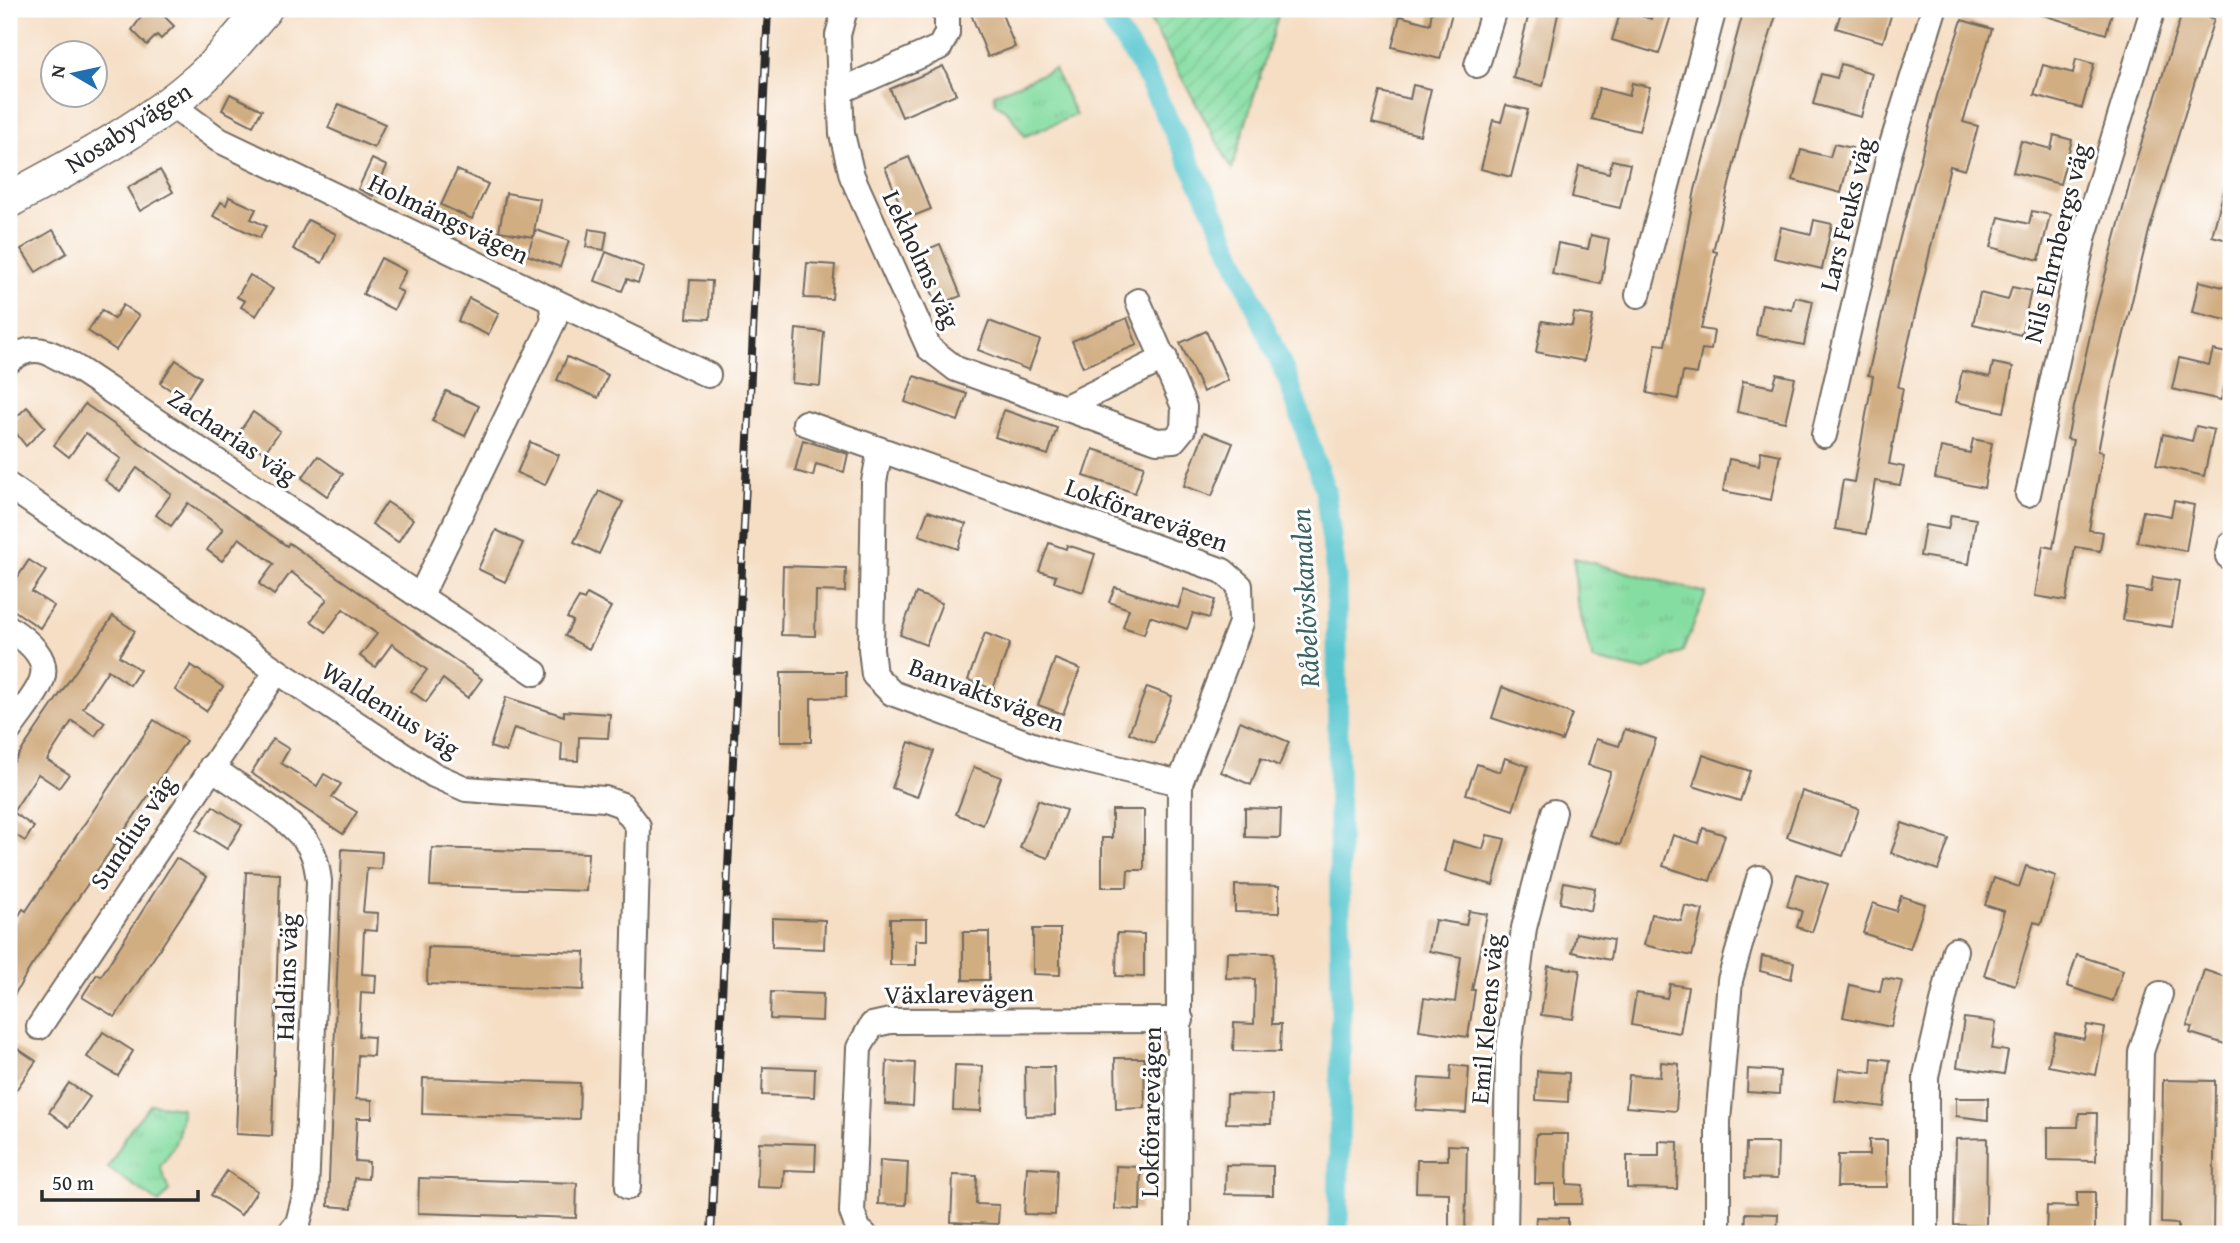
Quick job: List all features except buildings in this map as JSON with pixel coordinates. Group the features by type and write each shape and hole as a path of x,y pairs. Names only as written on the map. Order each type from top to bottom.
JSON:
{"main road":[{"name":"Nosabyvägen","path":"9,200 137,127 170,104 201,79 264,9"}],"street":[{"name":"Lekholms väg","path":"845,9 838,35 840,92 842,134 852,176 929,348 956,369 1157,440 1174,440 1183,429 1184,407 1139,301"},
{"path":"840,92 940,47 947,33 947,14 942,9"},
{"path":"1477,65 1494,9"},
{"path":"1639,295 1714,9"},
{"name":"Lars Feuks väg","path":"1824,435 1890,151 1934,9"},
{"name":"Nils Ehrnbergs väg","path":"2028,494 2084,234 2153,9"},
{"name":"Holmängsvägen","path":"170,104 219,140 551,302 708,375"},
{"path":"421,597 554,320 551,302"},
{"name":"Zacharias väg","path":"9,361 21,351 45,350 67,362 535,673"},
{"path":"1064,408 1165,358"},
{"name":"Lokförarevägen","path":"805,423 1223,571 1240,586 1241,623 1180,783 1178,1234"},
{"name":"Banvaktsvägen","path":"880,450 874,482 871,649 874,676 892,693 1054,753 1180,783"},
{"name":"Waldenius väg","path":"9,486 277,671 434,775 466,789 604,799 622,805 638,827 628,1187"},
{"path":"9,628 33,644 43,659 44,670 41,684 9,730"},
{"name":"Sundius väg","path":"39,1027 277,671"},
{"name":"Haldins väg","path":"211,767 286,822 306,841 315,858 319,881 306,1192 298,1223 289,1234"},
{"name":"Emil Kleens väg","path":"1505,1234 1507,1056 1524,928 1555,813"},
{"path":"1718,1234 1718,1121 1730,980 1759,878"},
{"path":"1926,1234 1926,1076 1955,950"},
{"path":"2137,1234 2141,1052 2160,994"},
{"name":"Växlarevägen","path":"864,1234 859,1231 852,1212 859,1048 872,1025 890,1021 1181,1020"}],"green space":[{"path":"1144,9 1280,9 1232,169"},
{"path":"1054,69 1076,115 1025,136 1008,112 996,104 994,94"},
{"path":"1574,558 1706,593 1683,651 1644,671 1593,660 1577,602"},
{"path":"151,1104 182,1108 177,1139 160,1166 169,1191 159,1203 108,1168 130,1129"}],"waterway":[{"name":"Råbelövskanalen","path":"1103,9 1142,67 1215,214 1289,382 1325,490 1336,575 1341,1000 1338,1234"}],"railway":[{"path":"711,1234 768,9"}]}
